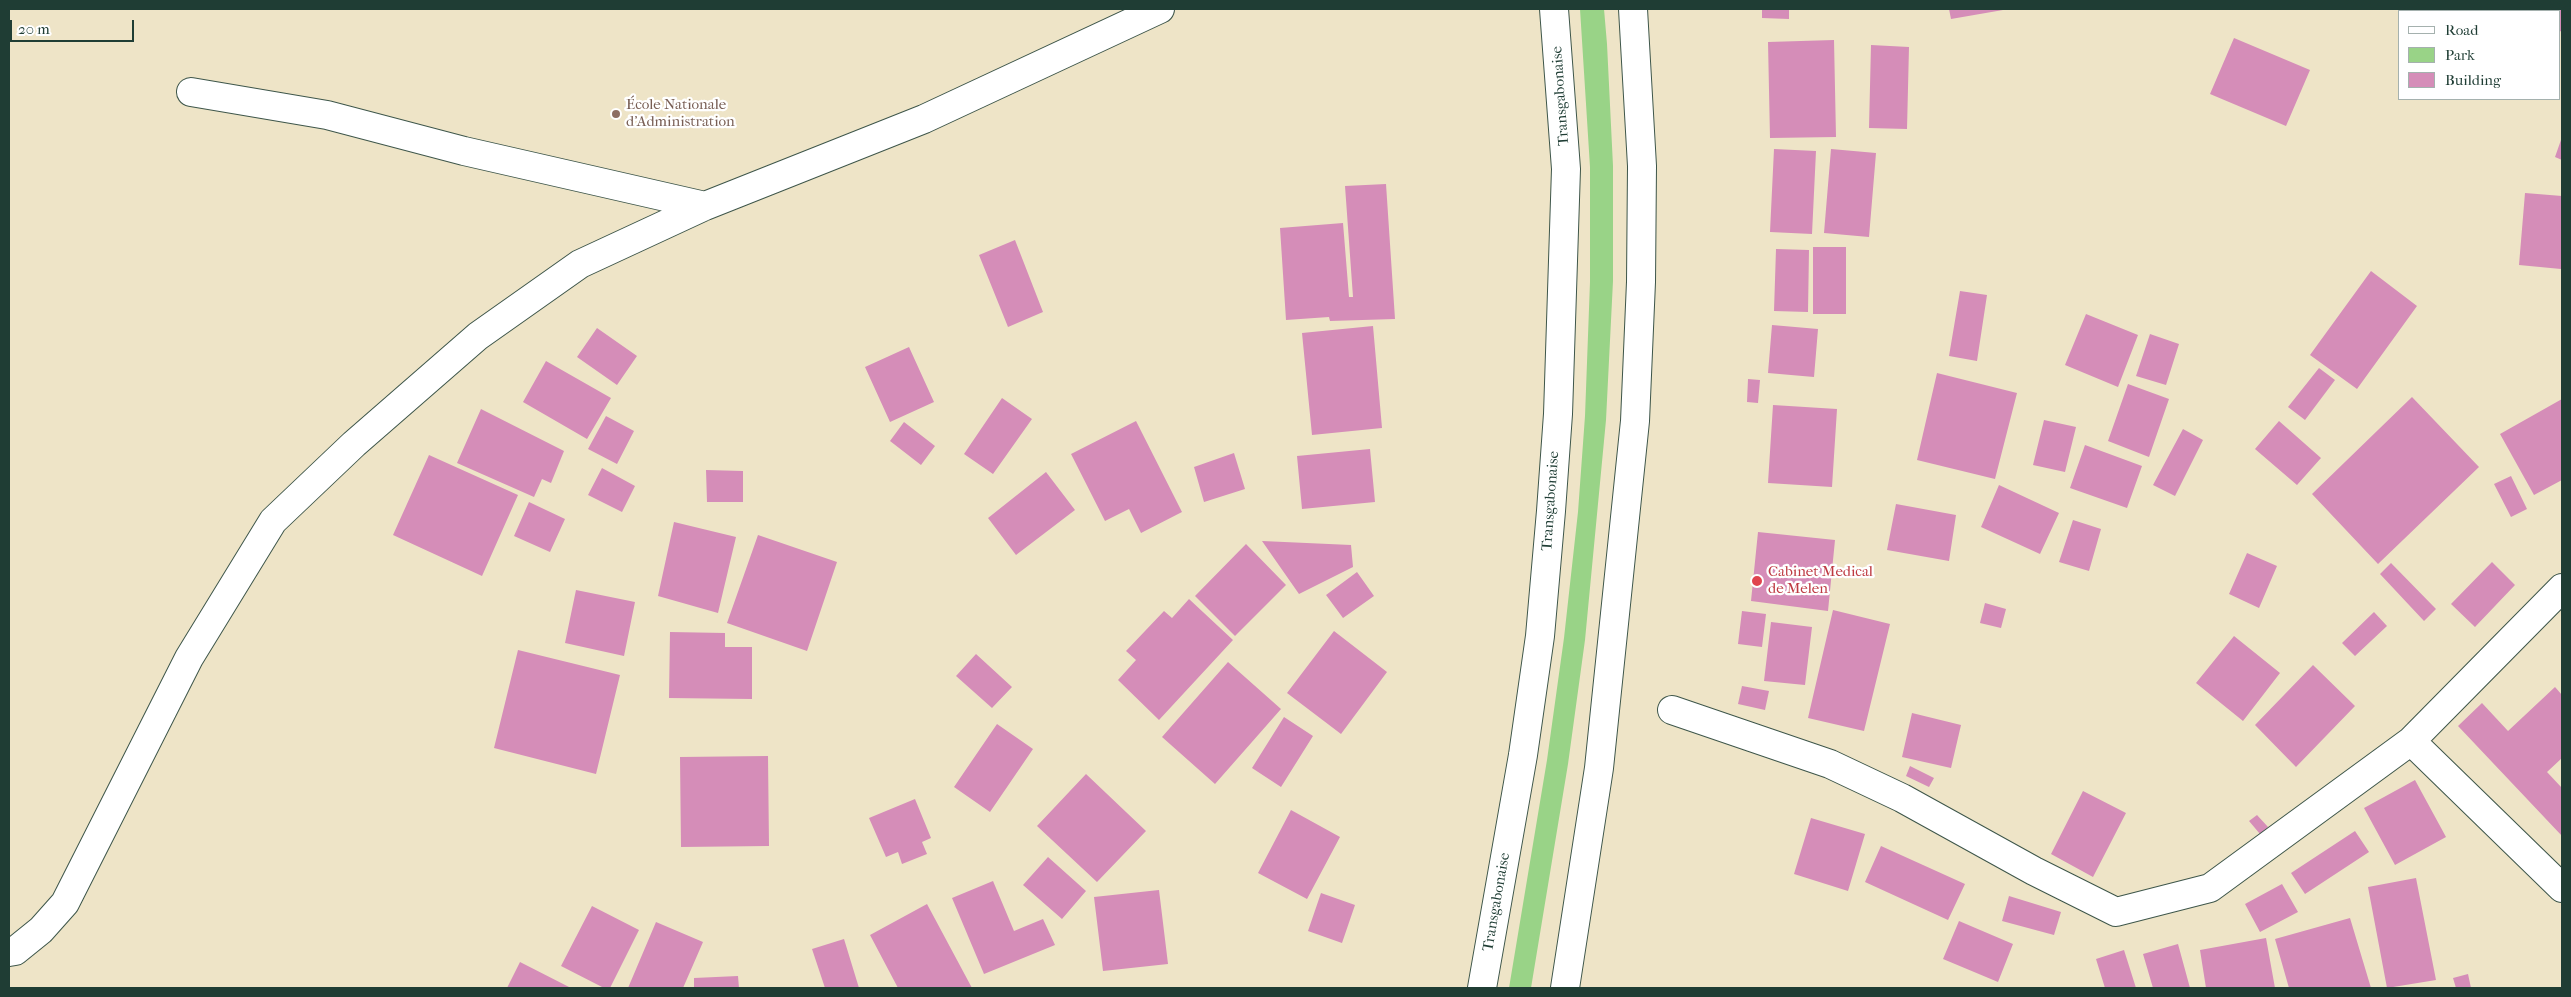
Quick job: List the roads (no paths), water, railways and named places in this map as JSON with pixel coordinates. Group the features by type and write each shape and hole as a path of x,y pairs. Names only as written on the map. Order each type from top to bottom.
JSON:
{"main road":[{"path":"9,952 15,951 41,930 65,903 190,658 273,522 354,444 478,336 580,264 705,206 924,119 1160,9"},
{"name":"Transgabonaise","path":"1482,988 1523,755 1540,636 1552,511 1558,414 1566,169 1554,9"},
{"path":"1565,988 1599,768 1635,422 1641,282 1642,166 1634,9"},
{"path":"191,92 327,115 464,151 705,206"},
{"path":"1672,710 1839,768 1902,798 2034,871 2116,912 2210,888 2411,741 2562,588"},
{"path":"2411,741 2562,888"}],"place":[{"name":"École Nationale d'Administration","path":"616,114"},
{"name":"Cabinet Medical de Melen","path":"1757,581"}]}
